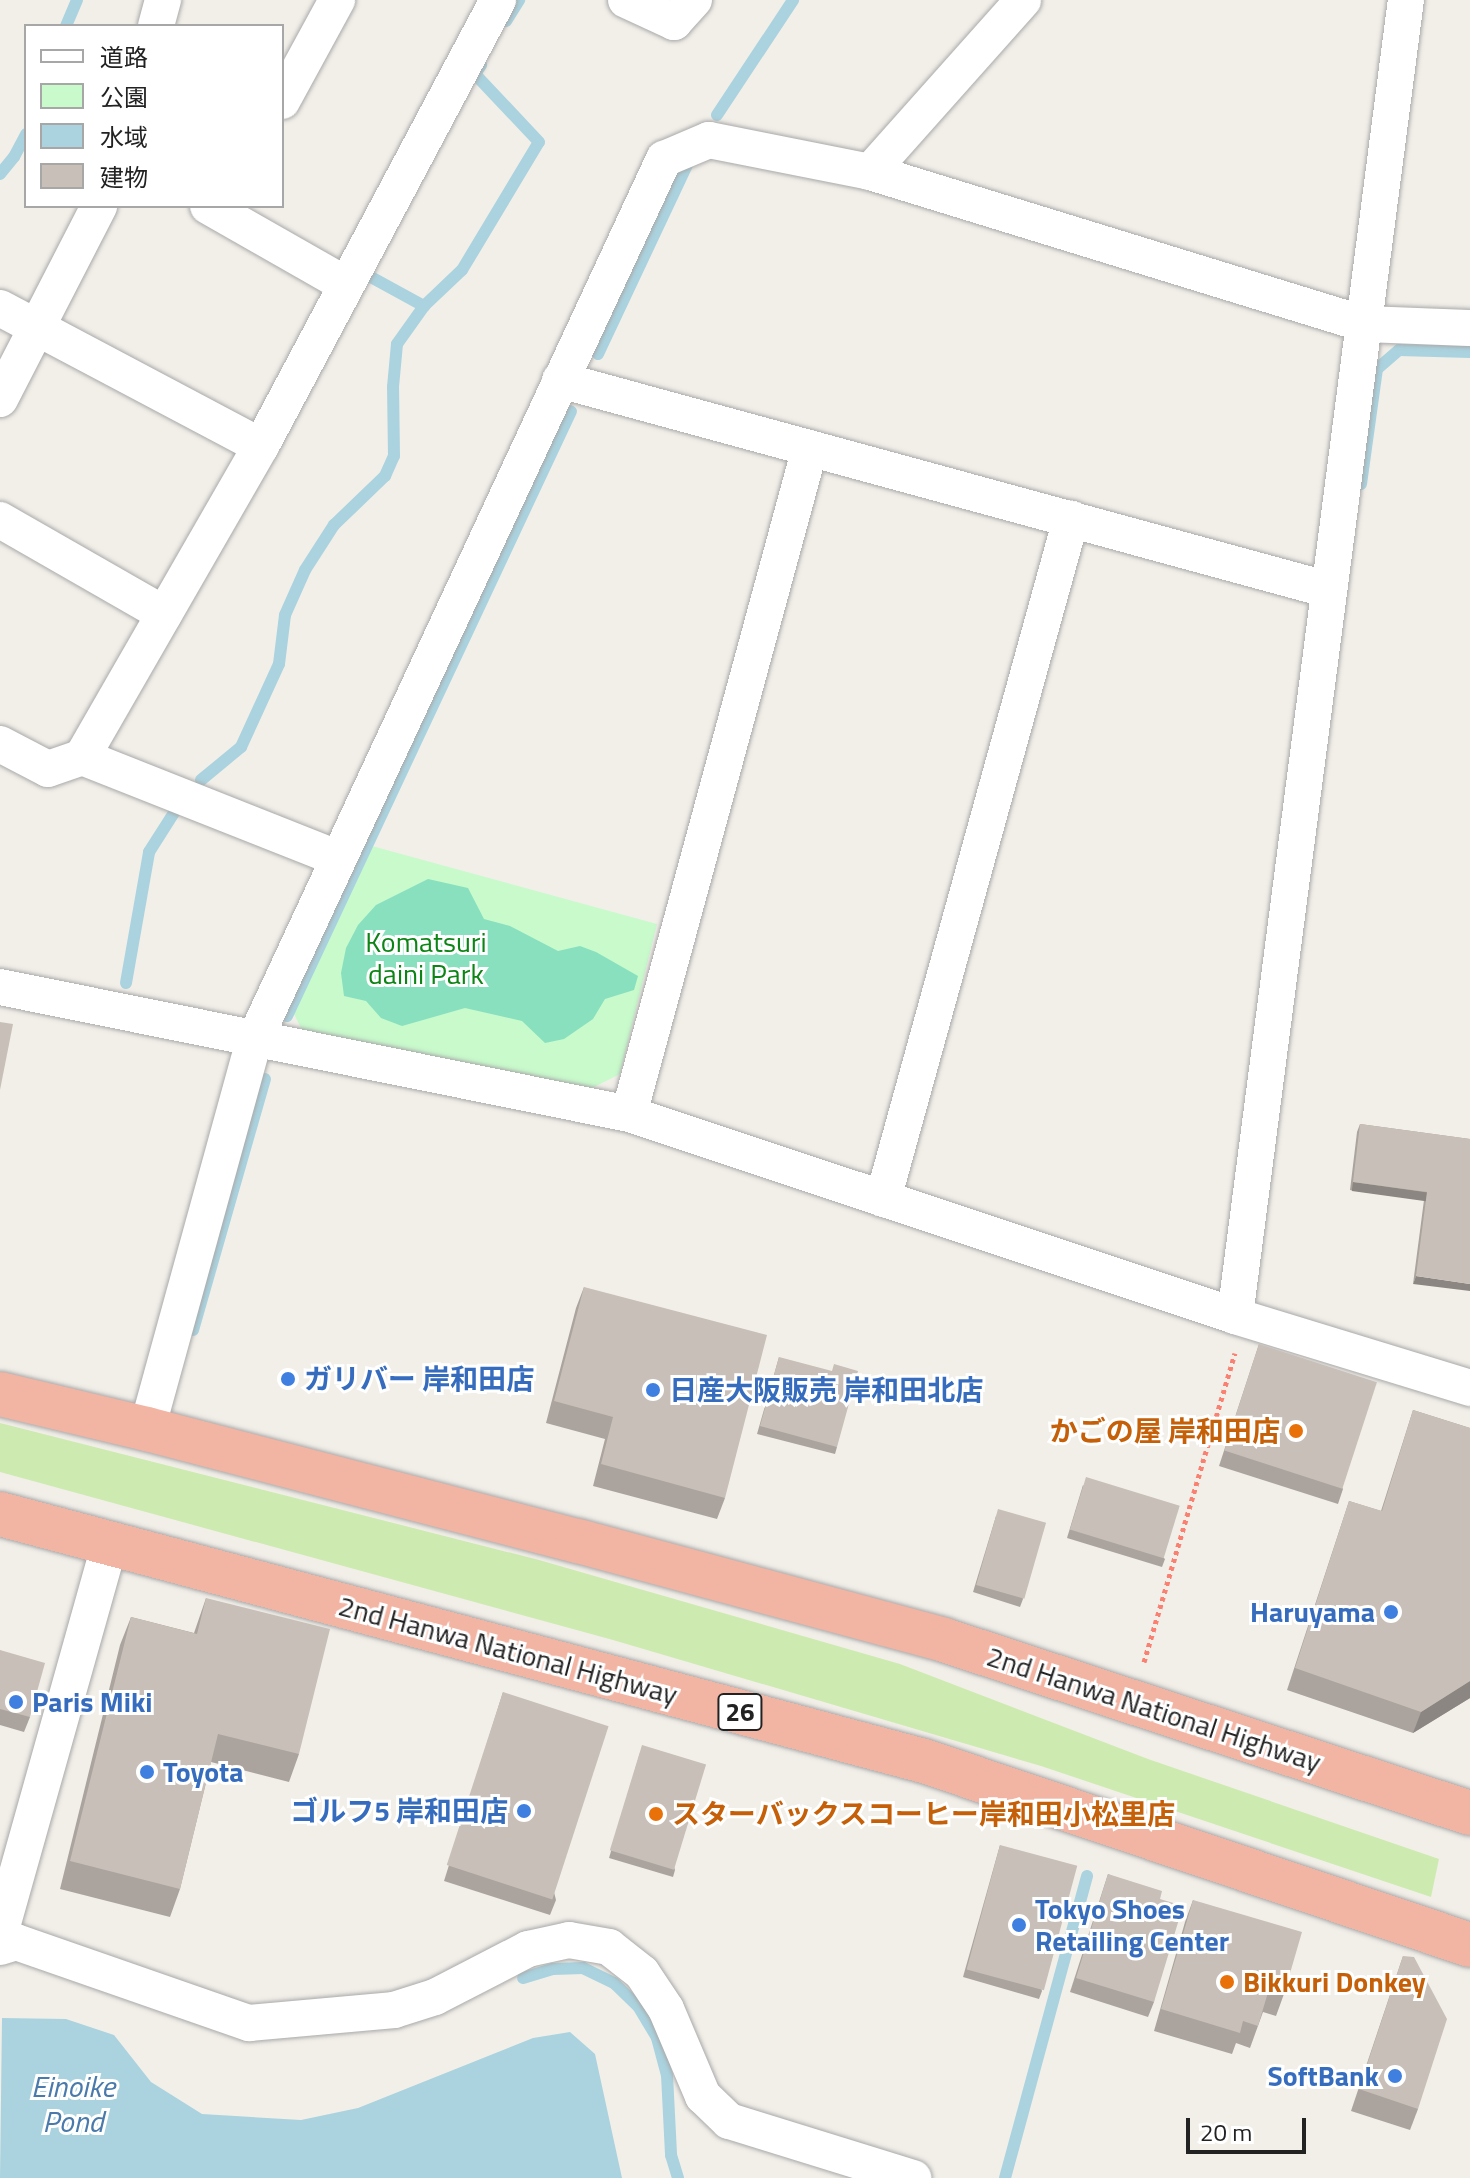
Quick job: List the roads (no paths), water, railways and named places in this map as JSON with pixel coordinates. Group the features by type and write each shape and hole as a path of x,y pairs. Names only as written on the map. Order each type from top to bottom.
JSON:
{"highway":[{"name":"2nd Hanwa National Highway","path":"0,1394 147,1429 944,1640 1470,1813"},
{"name":"2nd Hanwa National Highway","path":"0,1514 924,1761 1470,1945"}],"street":[{"path":"157,24 163,0"},
{"path":"284,97 337,0"},
{"path":"0,744 48,769 82,757 261,446 498,0"},
{"path":"626,0 674,22 694,0"},
{"path":"870,172 1023,0"},
{"path":"1235,1316 1406,0"},
{"path":"147,1429 254,1041 664,159 709,140 870,172 1364,324 1470,328"},
{"path":"0,399 98,208"},
{"path":"218,208 345,284"},
{"path":"0,308 261,446"},
{"path":"560,380 1329,590"},
{"path":"629,1114 810,448"},
{"path":"883,1199 1071,519"},
{"path":"0,520 164,614"},
{"path":"82,757 337,858"},
{"path":"0,987 254,1041 629,1114 1235,1316 1470,1388"},
{"path":"0,1934 110,1543"},
{"path":"0,1947 16,1942 249,2023 394,2010 435,1997 528,1949 569,1940 609,1947 642,1973 672,2020 703,2096 729,2121 913,2178"}],"water":[{"name":"Einoike Pond","path":"2,2018 66,2019 114,2035 151,2082 202,2114 301,2120 358,2108 533,2038 570,2032 595,2054 622,2178 0,2178"}],"waterway":[{"path":"67,24 77,0"},
{"path":"506,21 519,0"},
{"path":"717,115 793,0"},
{"path":"201,780 241,747 279,664 285,615 305,570 334,525 385,476 394,456 393,387 397,344 424,306 462,270 539,142 475,74 481,65"},
{"path":"0,174 24,138"},
{"path":"598,354 688,163"},
{"path":"369,276 424,306"},
{"path":"1361,484 1377,369 1399,350 1470,352"},
{"path":"287,1016 571,411"},
{"path":"126,983 149,852 177,808"},
{"path":"193,1330 265,1079"},
{"path":"1005,2178 1087,1876"},
{"path":"523,1978 553,1969 583,1968 614,1983 638,2006 657,2038 667,2075 671,2155 678,2178"}],"place":[{"name":"ガリバー 岸和田店","path":"288,1379"},
{"name":"日産大阪販売 岸和田北店","path":"653,1390"},
{"name":"かごの屋 岸和田店","path":"1296,1431"},
{"name":"Haruyama","path":"1391,1612"},
{"name":"Paris Miki","path":"16,1702"},
{"name":"Toyota","path":"147,1772"},
{"name":"ゴルフ5 岸和田店","path":"524,1811"},
{"name":"スターバックスコーヒー岸和田小松里店","path":"656,1814"},
{"name":"Tokyo Shoes Retailing Center","path":"1019,1925"},
{"name":"Bikkuri Donkey","path":"1227,1982"},
{"name":"SoftBank","path":"1395,2076"}],"park label":[{"name":"Komatsuri daini Park","path":"426,958"}]}
